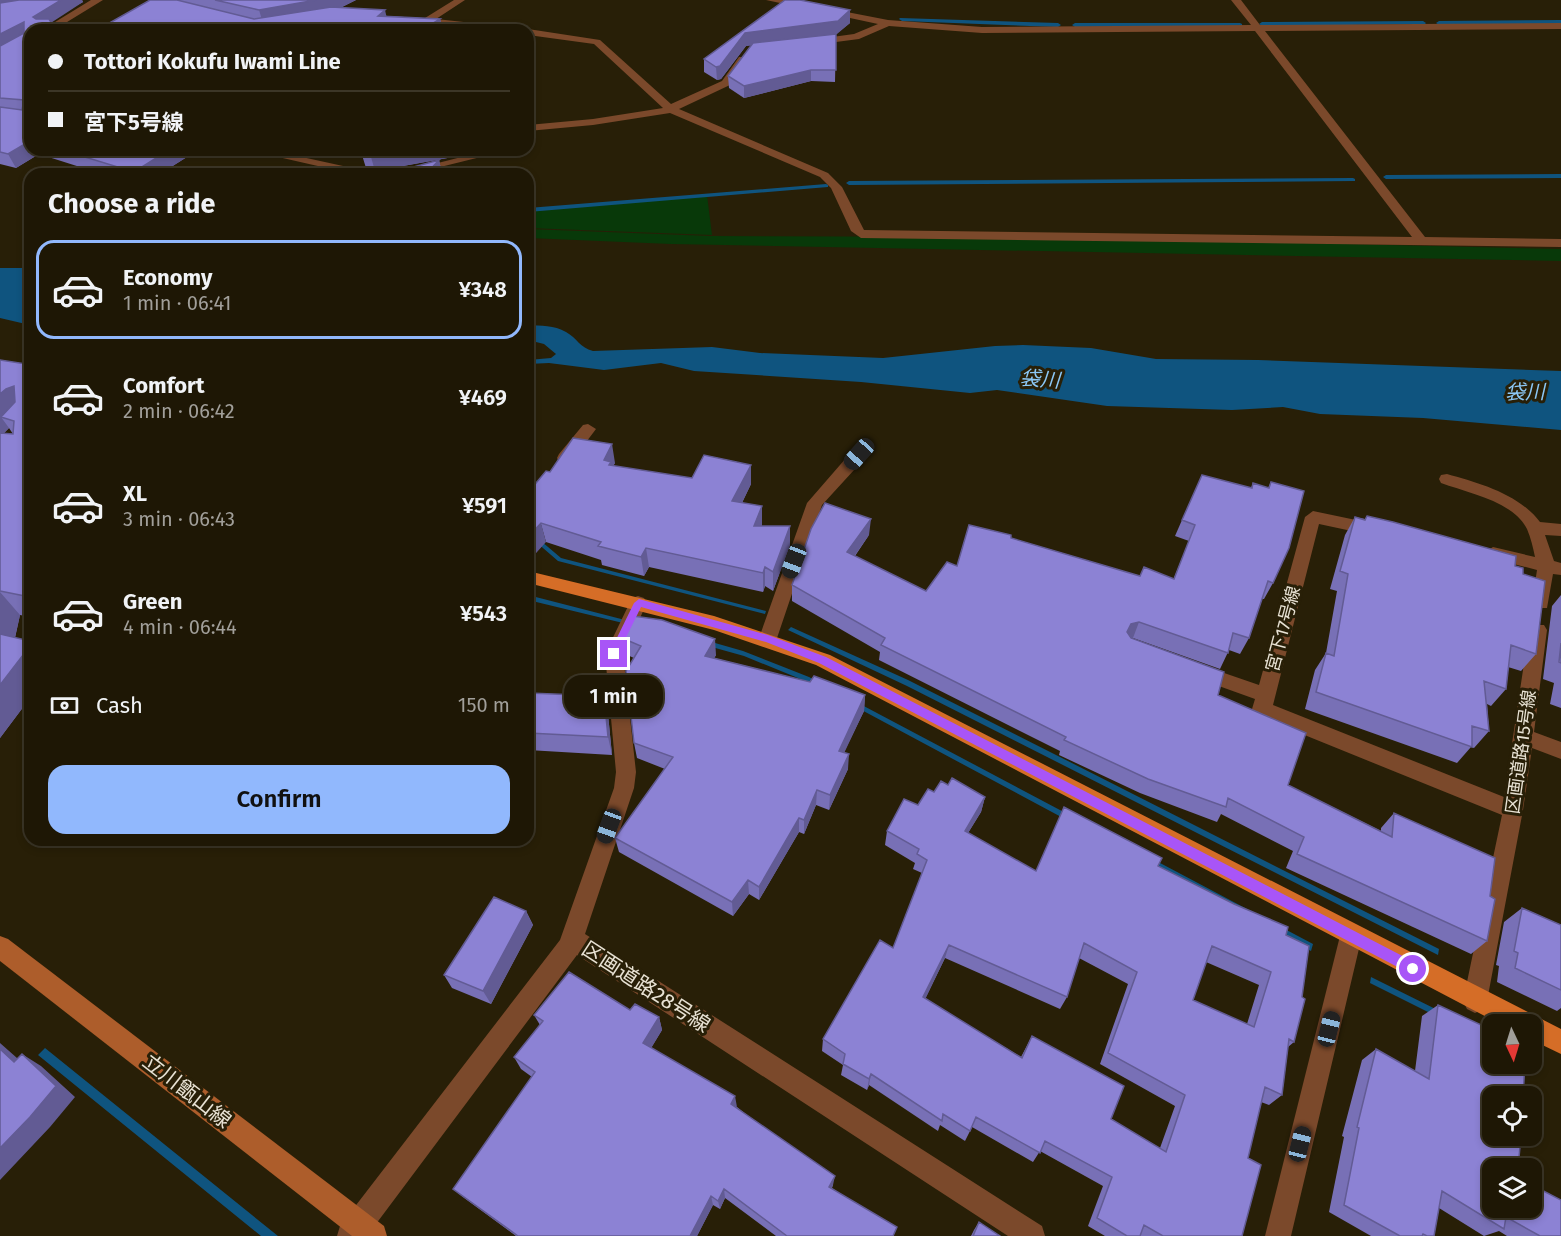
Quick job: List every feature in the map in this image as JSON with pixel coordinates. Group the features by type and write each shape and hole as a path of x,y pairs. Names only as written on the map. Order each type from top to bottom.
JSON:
{"main road":[{"path":"534,578 639,603 768,639 823,660 1503,1014"},
{"path":"1542,1033 1561,1042"}],"street":[{"path":"57,24 98,0"},
{"path":"428,20 460,0"},
{"path":"771,0 888,23 982,30 1561,26"},
{"path":"1236,0 1421,241"},
{"path":"407,20 461,24"},
{"path":"797,43 856,37 888,23"},
{"path":"534,33 597,42 670,110 706,122 824,175 837,187 857,231 861,234 1561,243"},
{"path":"534,126 593,122 670,110 705,90 726,83 749,50"},
{"path":"283,156 341,168"},
{"path":"430,168 479,156"},
{"path":"558,466 588,429"},
{"path":"768,639 816,503 859,454"},
{"path":"1447,479 1506,502 1528,516 1535,528 1561,530"},
{"name":"宮下17号線","path":"1395,534 1313,517 1262,709 1513,810"},
{"name":"区画道路15号線","path":"1475,1001 1513,810 1553,567 1535,528"},
{"path":"1476,550 1553,567"},
{"path":"572,939 624,788 626,772 614,654 639,603"},
{"path":"1176,663 1266,695"},
{"path":"1525,736 1561,751"},
{"path":"1278,1236 1351,936"},
{"name":"区画道路28号線","path":"361,1232 569,947 572,939 1032,1236"},
{"name":"立川甑山線","path":"0,947 361,1232"}],"green space":[{"path":"707,195 712,235 534,228 534,211"},
{"path":"534,229 711,236 1034,237 1561,249 1561,261 671,244 534,238"}],"water":[{"path":"0,268 24,268 24,324 0,318"},
{"name":"袋川","path":"534,325 557,328 570,334 585,348 593,351 712,347 760,353 883,358 1023,345 1091,348 1156,359 1258,360 1561,371 1561,430 1423,418 1320,414 1283,407 1232,410 1107,406 997,390 970,393 861,382 694,371 661,363 604,370 549,363 534,364 534,359 551,358 556,354 544,344 534,342"},
{"path":"534,535 561,558 766,611 765,614 558,561 534,540"},
{"path":"534,597 625,620 623,623 534,601"},
{"path":"635,620 743,651 809,677 1313,944 1311,951 815,685 744,656 633,625"},
{"path":"791,627 908,680 1439,949 1438,955 907,686 788,630"},
{"path":"1371,977 1482,1032 1482,1039 1370,983"},
{"path":"45,1048 278,1236 261,1236 38,1055"}],"building":[{"path":"19,0 61,0 33,17 49,19 52,24 24,24 24,22 0,34 0,3"},
{"path":"150,0 177,0 254,19 331,7 385,10 378,16 440,19 432,24 108,24"},
{"path":"215,0 316,0 259,10"},
{"path":"785,0 800,0 850,10 838,21 745,33 720,66 716,67 704,59"},
{"path":"24,33 24,100 0,98 0,46"},
{"path":"836,34 836,70 811,70 744,86 728,76 753,43"},
{"path":"24,100 24,145 8,154 0,152 0,107 22,110"},
{"path":"82,156 159,156 140,168 121,168"},
{"path":"439,160 432,168 410,168"},
{"path":"0,360 24,364 24,596 0,591 0,433 13,434 14,421 1,417 15,402 14,386 0,394"},
{"path":"573,438 612,444 604,460 611,462 609,465 692,478 704,455 751,465 732,501 762,506 754,526 790,526 773,572 765,567 763,573 646,548 641,557 598,546 601,542 541,523 534,531 534,485 546,471 550,472"},
{"path":"1202,475 1252,488 1253,483 1269,488 1271,482 1304,491 1289,548 1273,583 1268,581 1249,638 1233,633 1228,653 1139,622 1131,624 1127,632 1131,638 1224,672 1218,695 1306,733 1288,785 1392,837 1394,813 1495,858 1490,896 1495,899 1487,941 1297,854 1304,837 1228,798 1226,807 1148,779 1064,740 1066,737 881,645 885,638 792,585 811,529 825,503 871,519 847,552 926,591 947,562 957,566 969,525 1011,535 1011,538 1140,576 1144,567 1174,579 1195,525 1182,520"},
{"path":"1367,516 1516,556 1515,566 1523,568 1523,574 1545,581 1536,654 1511,645 1506,689 1484,681 1489,731 1472,726 1472,747 1316,692 1326,653 1334,656 1348,574 1340,571 1355,517 1365,520"},
{"path":"633,616 662,620 715,639 705,656 810,682 814,676 865,695 839,751 849,754 830,795 817,790 804,820 799,818 759,887 748,880 732,902 615,838 673,757 634,743 626,671 641,646 622,638"},
{"path":"0,634 24,640 24,654 0,685"},
{"path":"534,693 604,696 608,737 534,733"},
{"path":"952,778 985,797 965,831 1036,871 1064,807 1162,858 1158,866 1234,904 1288,927 1286,935 1309,946 1302,997 1305,999 1294,1042 1289,1039 1282,1095 1265,1087 1248,1158 1261,1165 1242,1236 1163,1236 1144,1225 1140,1236 1127,1236 1097,1218 1112,1177 1045,1141 1040,1153 976,1117 970,1131 943,1114 942,1121 871,1074 869,1079 843,1064 845,1054 823,1039 880,940 893,948 927,860 917,854 919,849 887,831 904,799 918,805 928,789 934,792 941,781 948,785","holes":["1084,943 1137,972 1108,1053 1185,1095 1166,1152 1111,1119 1124,1086 1032,1036 1022,1058 923,997 949,945 1067,997","1212,946 1271,972 1254,1027 1193,1000"]},
{"path":"494,897 526,911 483,991 444,975"},
{"path":"1522,908 1561,925 1561,990 1515,968 1518,953 1514,951"},
{"path":"569,972 630,1010 635,1004 659,1017 643,1043 735,1096 731,1104 835,1176 829,1187 897,1227 893,1236 787,1236 724,1189 718,1201 711,1196 690,1236 518,1236 453,1189 535,1072 514,1057 543,1021 534,1015"},
{"path":"1438,1005 1482,1025 1482,1074 1524,1074 1524,1086 1482,1086 1482,1146 1520,1146 1519,1158 1482,1158 1482,1216 1442,1191 1434,1236 1423,1234 1422,1236 1400,1236 1344,1205 1359,1128 1357,1127 1376,1049 1429,1079"},
{"path":"0,1049 14,1062 22,1054 56,1086 0,1148"},
{"path":"1542,1190 1561,1200 1561,1236 1540,1236 1508,1218 1542,1218"},
{"path":"1486,1218 1506,1218 1504,1229"},
{"path":"979,1222 1000,1236 973,1236"}],"waterway":[{"path":"902,19 1058,25"},
{"path":"1439,23 1561,22"},
{"path":"1262,24 1423,23"},
{"path":"1075,25 1240,25"},
{"path":"1386,177 1561,176"},
{"path":"849,183 1353,180"},
{"path":"534,210 826,186"}],"route":[{"path":"614,654 639,603 768,639 823,660 1413,969"}]}
